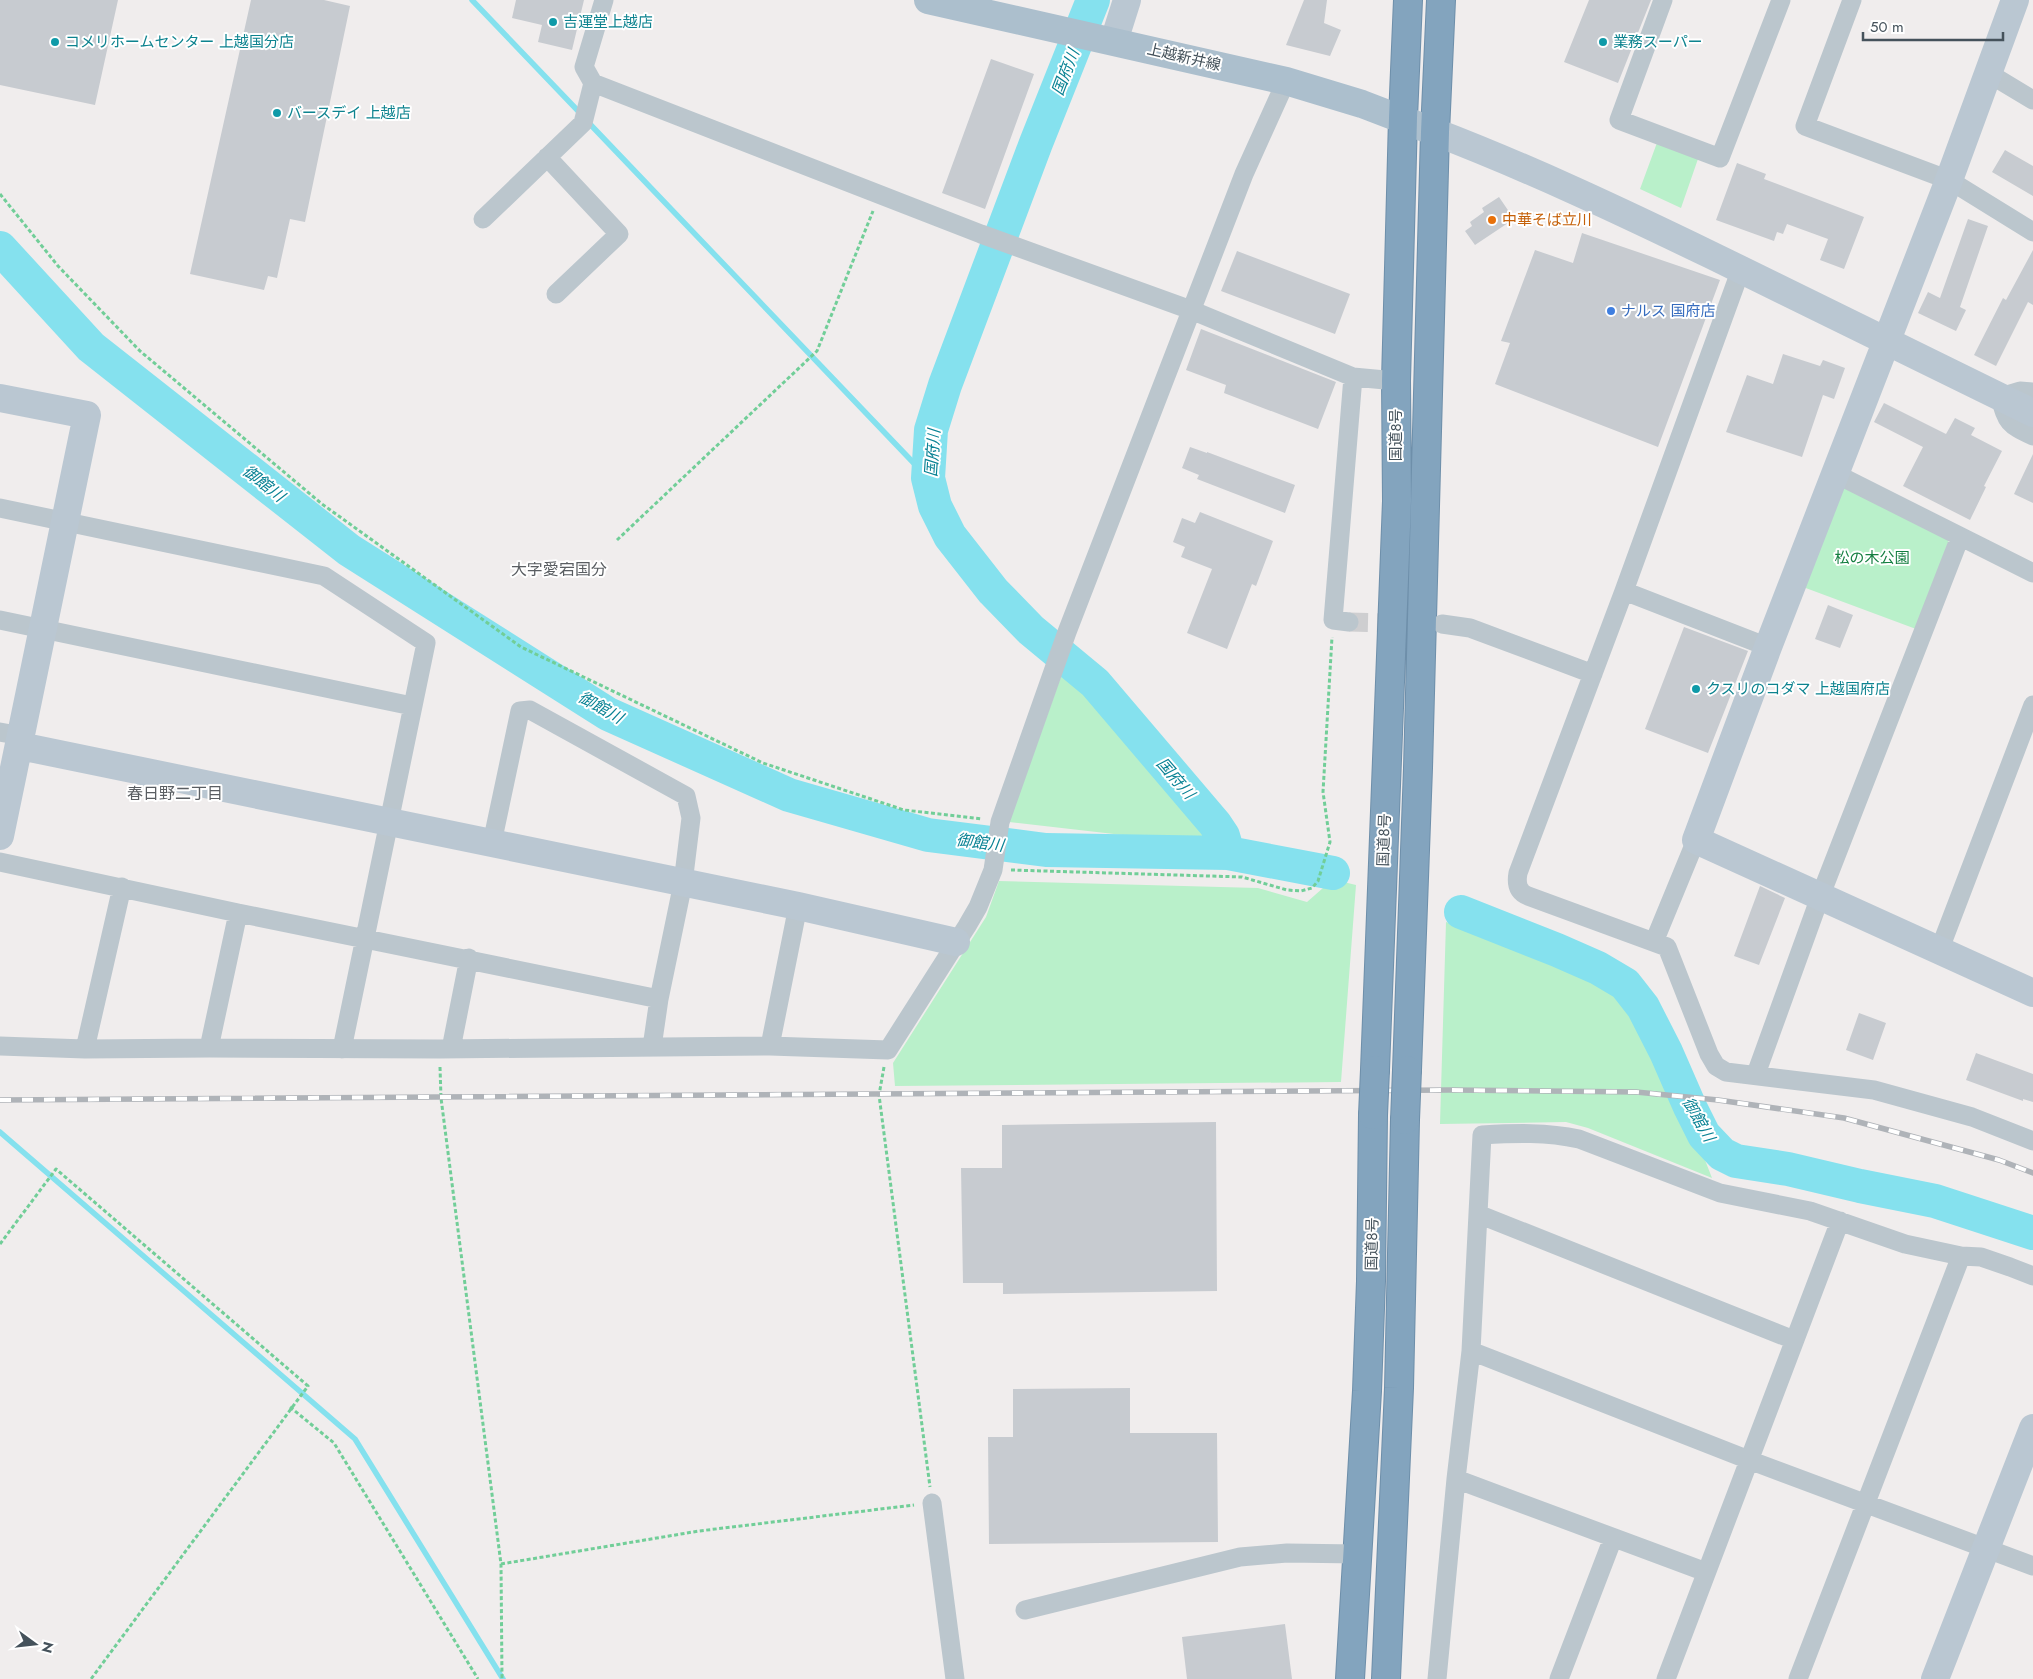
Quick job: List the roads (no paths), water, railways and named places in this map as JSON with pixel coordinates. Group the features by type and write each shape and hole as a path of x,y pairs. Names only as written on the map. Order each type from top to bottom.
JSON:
{"highway":[{"name":"国道8号","path":"1350,1679 1371,1281 1373,1115 1397,501 1396,381 1402,118 1408,0"},
{"name":"国道8号","path":"1386,1679 1399,1388 1405,1120 1418,768 1435,132 1441,0"}],"main road":[{"name":"上越新井線","path":"945,2 1032,24 1286,81 1402,118 1435,132"}],"street":[{"path":"604,0 584,66 593,83 981,234 1191,310 1353,376 1396,381"},
{"path":"1114,41 1127,0"},
{"path":"1663,0 1618,120 1720,158 1781,0"},
{"path":"1852,0 1805,126 1949,180 2033,232"},
{"path":"1654,942 1696,840 1886,339 1949,180 2015,0"},
{"path":"1988,73 2033,100"},
{"path":"0,1046 85,1049 445,1049 770,1046 888,1050 978,907 993,870 1000,822 1053,669 1244,174 1286,81"},
{"path":"484,218 583,123 593,83"},
{"path":"1435,132 1483,150 1599,201 1886,339 2033,413"},
{"path":"547,157 619,234 556,294"},
{"path":"1741,269 1624,591 1518,873 1517,884 1523,894 1666,947 1709,1054 1716,1066 1726,1072 1756,1074 1874,1090 1972,1117 2033,1141"},
{"path":"1341,621 1353,376"},
{"path":"2000,397 2020,391 2033,392"},
{"path":"2000,397 2005,416 2012,426 2033,436"},
{"path":"0,398 87,415 43,629 14,738 0,836"},
{"path":"1836,474 2033,573"},
{"path":"0,508 324,576 426,643 342,1049"},
{"path":"1756,1074 1820,897 1960,536"},
{"path":"1624,591 1768,647"},
{"path":"0,620 412,706"},
{"path":"1442,624 1470,628 1593,674"},
{"path":"1939,951 2033,705"},
{"path":"492,843 520,711 530,710 686,796 691,818 683,884 659,998 652,1047"},
{"path":"14,738 389,821 683,884 798,906 956,942"},
{"path":"1696,840 2033,994"},
{"path":"0,862 238,913 469,958 659,998"},
{"path":"85,1049 122,887"},
{"path":"770,1046 798,906"},
{"path":"209,1048 238,913"},
{"path":"445,1049 469,958"},
{"path":"1436,1679 1471,1351 1482,1135 1535,1132 1558,1134 1579,1139 1720,1193 1810,1211 1905,1244 1961,1256 1992,1260 2033,1276"},
{"path":"1478,1214 1794,1340"},
{"path":"1666,1679 1840,1221"},
{"path":"1798,1679 1961,1256"},
{"path":"1471,1351 1749,1460 2033,1566"},
{"path":"1935,1679 2033,1428"},
{"path":"1456,1479 1706,1572"},
{"path":"932,1503 954,1679"},
{"path":"1559,1679 1613,1538"},
{"path":"1025,1610 1240,1557 1287,1553 1358,1554"}],"waterway":[{"path":"472,0 581,114"},
{"name":"国府川","path":"1093,0 1036,143 945,385 931,430 928,478 935,506 950,536 993,591 1031,630 1095,683 1215,824 1223,836 1228,853"},
{"path":"587,121 928,478"},
{"name":"御館川","path":"0,248 91,347 349,550 608,714 789,795 928,835 1046,850 1228,853 1333,873"},
{"name":"御館川","path":"1461,912 1557,950 1598,968 1625,984 1643,1007 1704,1135 1722,1154 1736,1161 1788,1169 1935,1201 2033,1233"},
{"path":"0,1132 355,1439 503,1679"}],"tunnel":[{"path":"1349,622 1434,624"}],"railway":[{"path":"0,1100 1450,1090 1636,1092 1718,1100 1844,1118 1999,1160 2033,1173"}],"place":[{"name":"吉運堂上越店","path":"553,22"},
{"name":"コメリホームセンター 上越国分店","path":"55,42"},
{"name":"業務スーパー","path":"1603,42"},
{"name":"バースデイ 上越店","path":"277,113"},
{"name":"中華そば立川","path":"1492,220"},
{"name":"ナルス 国府店","path":"1611,311"},
{"name":"クスリのコダマ 上越国府店","path":"1696,689"}],"district":[{"name":"大字愛宕国分","path":"559,569"},
{"name":"春日野二丁目","path":"175,793"}],"park label":[{"name":"松の木公園","path":"1872,558"}]}
